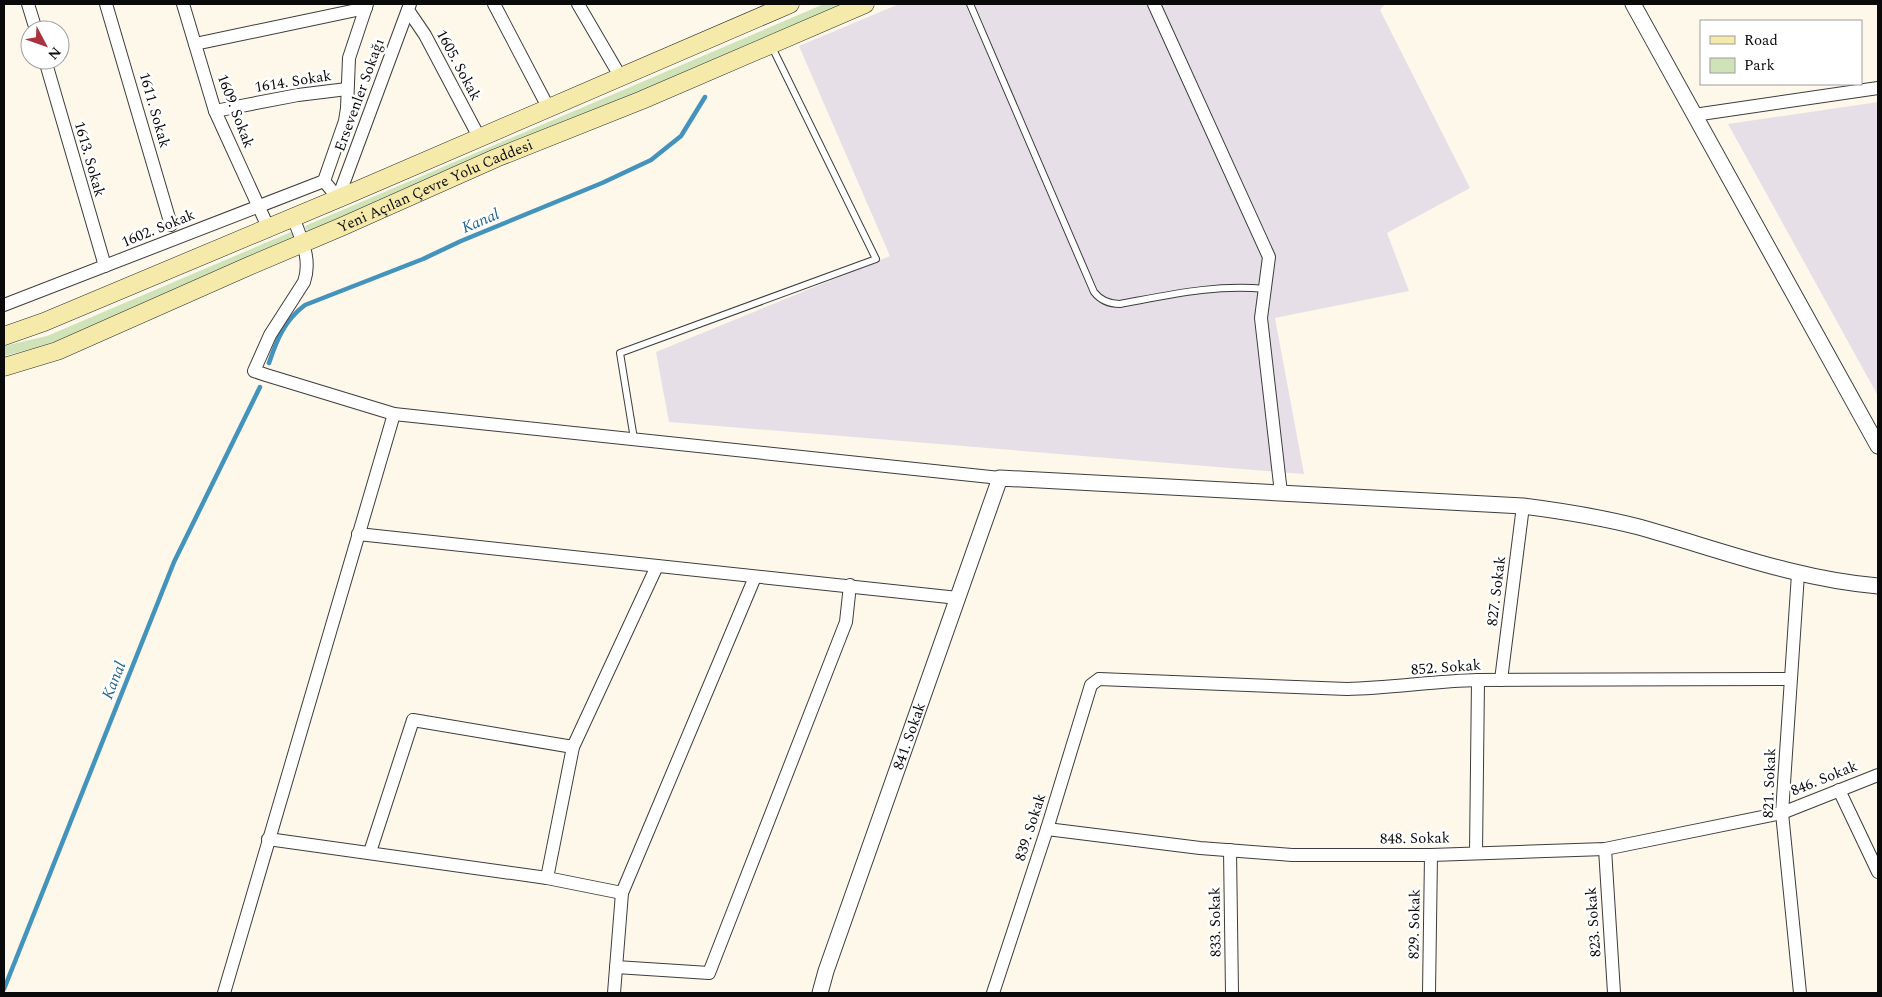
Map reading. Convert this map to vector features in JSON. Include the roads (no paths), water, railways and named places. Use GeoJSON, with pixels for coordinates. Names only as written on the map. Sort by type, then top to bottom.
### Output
{"type":"FeatureCollection","features":[{"type":"Feature","properties":{"kind":"main road","name":"Yeni Açılan Çevre Yolu Caddesi"},"geometry":{"type":"LineString","coordinates":[[4,336],[44,322],[338,198],[790,4]]}},
{"type":"Feature","properties":{"kind":"main road","name":"Yeni Açılan Çevre Yolu Caddesi"},"geometry":{"type":"LineString","coordinates":[[4,367],[57,351],[496,158],[611,113],[865,4]]}},
{"type":"Feature","properties":{"kind":"street"},"geometry":{"type":"LineString","coordinates":[[28,4],[33,20]]}},
{"type":"Feature","properties":{"kind":"street","name":"1611. Sokak"},"geometry":{"type":"LineString","coordinates":[[106,4],[171,225]]}},
{"type":"Feature","properties":{"kind":"street","name":"1609. Sokak"},"geometry":{"type":"LineString","coordinates":[[183,4],[215,112],[268,227]]}},
{"type":"Feature","properties":{"kind":"street"},"geometry":{"type":"LineString","coordinates":[[494,4],[548,107]]}},
{"type":"Feature","properties":{"kind":"street"},"geometry":{"type":"LineString","coordinates":[[578,4],[620,76]]}},
{"type":"Feature","properties":{"kind":"street"},"geometry":{"type":"LineString","coordinates":[[1154,4],[1269,257],[1261,318],[1281,493]]}},
{"type":"Feature","properties":{"kind":"street"},"geometry":{"type":"LineString","coordinates":[[1633,4],[1878,446]]}},
{"type":"Feature","properties":{"kind":"street"},"geometry":{"type":"LineString","coordinates":[[195,44],[367,6]]}},
{"type":"Feature","properties":{"kind":"street"},"geometry":{"type":"LineString","coordinates":[[338,198],[324,181],[344,121],[347,108],[349,58],[367,6]]}},
{"type":"Feature","properties":{"kind":"street","name":"1605. Sokak"},"geometry":{"type":"LineString","coordinates":[[409,7],[479,137]]}},
{"type":"Feature","properties":{"kind":"street","name":"Ersevenler Sokağı"},"geometry":{"type":"LineString","coordinates":[[338,198],[409,7]]}},
{"type":"Feature","properties":{"kind":"street","name":"1613. Sokak"},"geometry":{"type":"LineString","coordinates":[[48,70],[105,266]]}},
{"type":"Feature","properties":{"kind":"street"},"geometry":{"type":"LineString","coordinates":[[1694,115],[1878,88]]}},
{"type":"Feature","properties":{"kind":"street","name":"1614. Sokak"},"geometry":{"type":"LineString","coordinates":[[215,112],[298,96],[347,89]]}},
{"type":"Feature","properties":{"kind":"street","name":"1602. Sokak"},"geometry":{"type":"LineString","coordinates":[[4,305],[324,181]]}},
{"type":"Feature","properties":{"kind":"street"},"geometry":{"type":"LineString","coordinates":[[293,217],[307,256],[308,265],[304,282],[270,335],[254,371],[394,414],[1000,478],[1523,506],[1604,518],[1798,574],[1852,584],[1878,586]]}},
{"type":"Feature","properties":{"kind":"street"},"geometry":{"type":"LineString","coordinates":[[224,993],[394,414]]}},
{"type":"Feature","properties":{"kind":"street","name":"841. Sokak"},"geometry":{"type":"LineString","coordinates":[[820,993],[826,971],[1000,478]]}},
{"type":"Feature","properties":{"kind":"street","name":"827. Sokak"},"geometry":{"type":"LineString","coordinates":[[1501,680],[1523,506]]}},
{"type":"Feature","properties":{"kind":"street"},"geometry":{"type":"LineString","coordinates":[[358,534],[958,598]]}},
{"type":"Feature","properties":{"kind":"street"},"geometry":{"type":"LineString","coordinates":[[546,878],[572,747],[657,566]]}},
{"type":"Feature","properties":{"kind":"street","name":"821. Sokak"},"geometry":{"type":"LineString","coordinates":[[1798,574],[1782,813],[1800,993]]}},
{"type":"Feature","properties":{"kind":"street"},"geometry":{"type":"LineString","coordinates":[[614,993],[622,893],[755,577]]}},
{"type":"Feature","properties":{"kind":"street"},"geometry":{"type":"LineString","coordinates":[[616,967],[709,973],[846,622],[850,585]]}},
{"type":"Feature","properties":{"kind":"street","name":"852. Sokak"},"geometry":{"type":"LineString","coordinates":[[1104,678],[1347,689],[1376,689],[1439,681],[1478,680],[1790,679]]}},
{"type":"Feature","properties":{"kind":"street","name":"839. Sokak"},"geometry":{"type":"LineString","coordinates":[[993,993],[1047,829],[1091,685],[1095,681],[1104,678]]}},
{"type":"Feature","properties":{"kind":"street"},"geometry":{"type":"LineString","coordinates":[[1476,853],[1478,680]]}},
{"type":"Feature","properties":{"kind":"street"},"geometry":{"type":"LineString","coordinates":[[370,852],[413,720],[572,747]]}},
{"type":"Feature","properties":{"kind":"street","name":"846. Sokak"},"geometry":{"type":"LineString","coordinates":[[1782,813],[1878,775]]}},
{"type":"Feature","properties":{"kind":"street"},"geometry":{"type":"LineString","coordinates":[[1839,790],[1878,872]]}},
{"type":"Feature","properties":{"kind":"street","name":"848. Sokak"},"geometry":{"type":"LineString","coordinates":[[1047,829],[1230,850],[1292,855],[1431,855],[1604,849],[1782,813]]}},
{"type":"Feature","properties":{"kind":"street"},"geometry":{"type":"LineString","coordinates":[[268,839],[546,878],[622,893]]}},
{"type":"Feature","properties":{"kind":"street","name":"823. Sokak"},"geometry":{"type":"LineString","coordinates":[[1604,849],[1614,993]]}},
{"type":"Feature","properties":{"kind":"street","name":"833. Sokak"},"geometry":{"type":"LineString","coordinates":[[1230,850],[1232,993]]}},
{"type":"Feature","properties":{"kind":"street","name":"829. Sokak"},"geometry":{"type":"LineString","coordinates":[[1429,993],[1431,855]]}},
{"type":"Feature","properties":{"kind":"lane"},"geometry":{"type":"LineString","coordinates":[[970,4],[1094,292],[1098,297],[1109,303],[1120,304],[1210,288],[1265,289]]}},
{"type":"Feature","properties":{"kind":"lane"},"geometry":{"type":"LineString","coordinates":[[634,439],[620,353],[876,258],[770,45]]}},
{"type":"Feature","properties":{"kind":"waterway","name":"Kanal"},"geometry":{"type":"LineString","coordinates":[[269,363],[282,331],[292,317],[305,305],[423,259],[461,241],[602,183],[651,160],[681,136],[705,97]]}},
{"type":"Feature","properties":{"kind":"waterway","name":"Kanal"},"geometry":{"type":"LineString","coordinates":[[4,989],[174,562],[260,387]]}}]}
